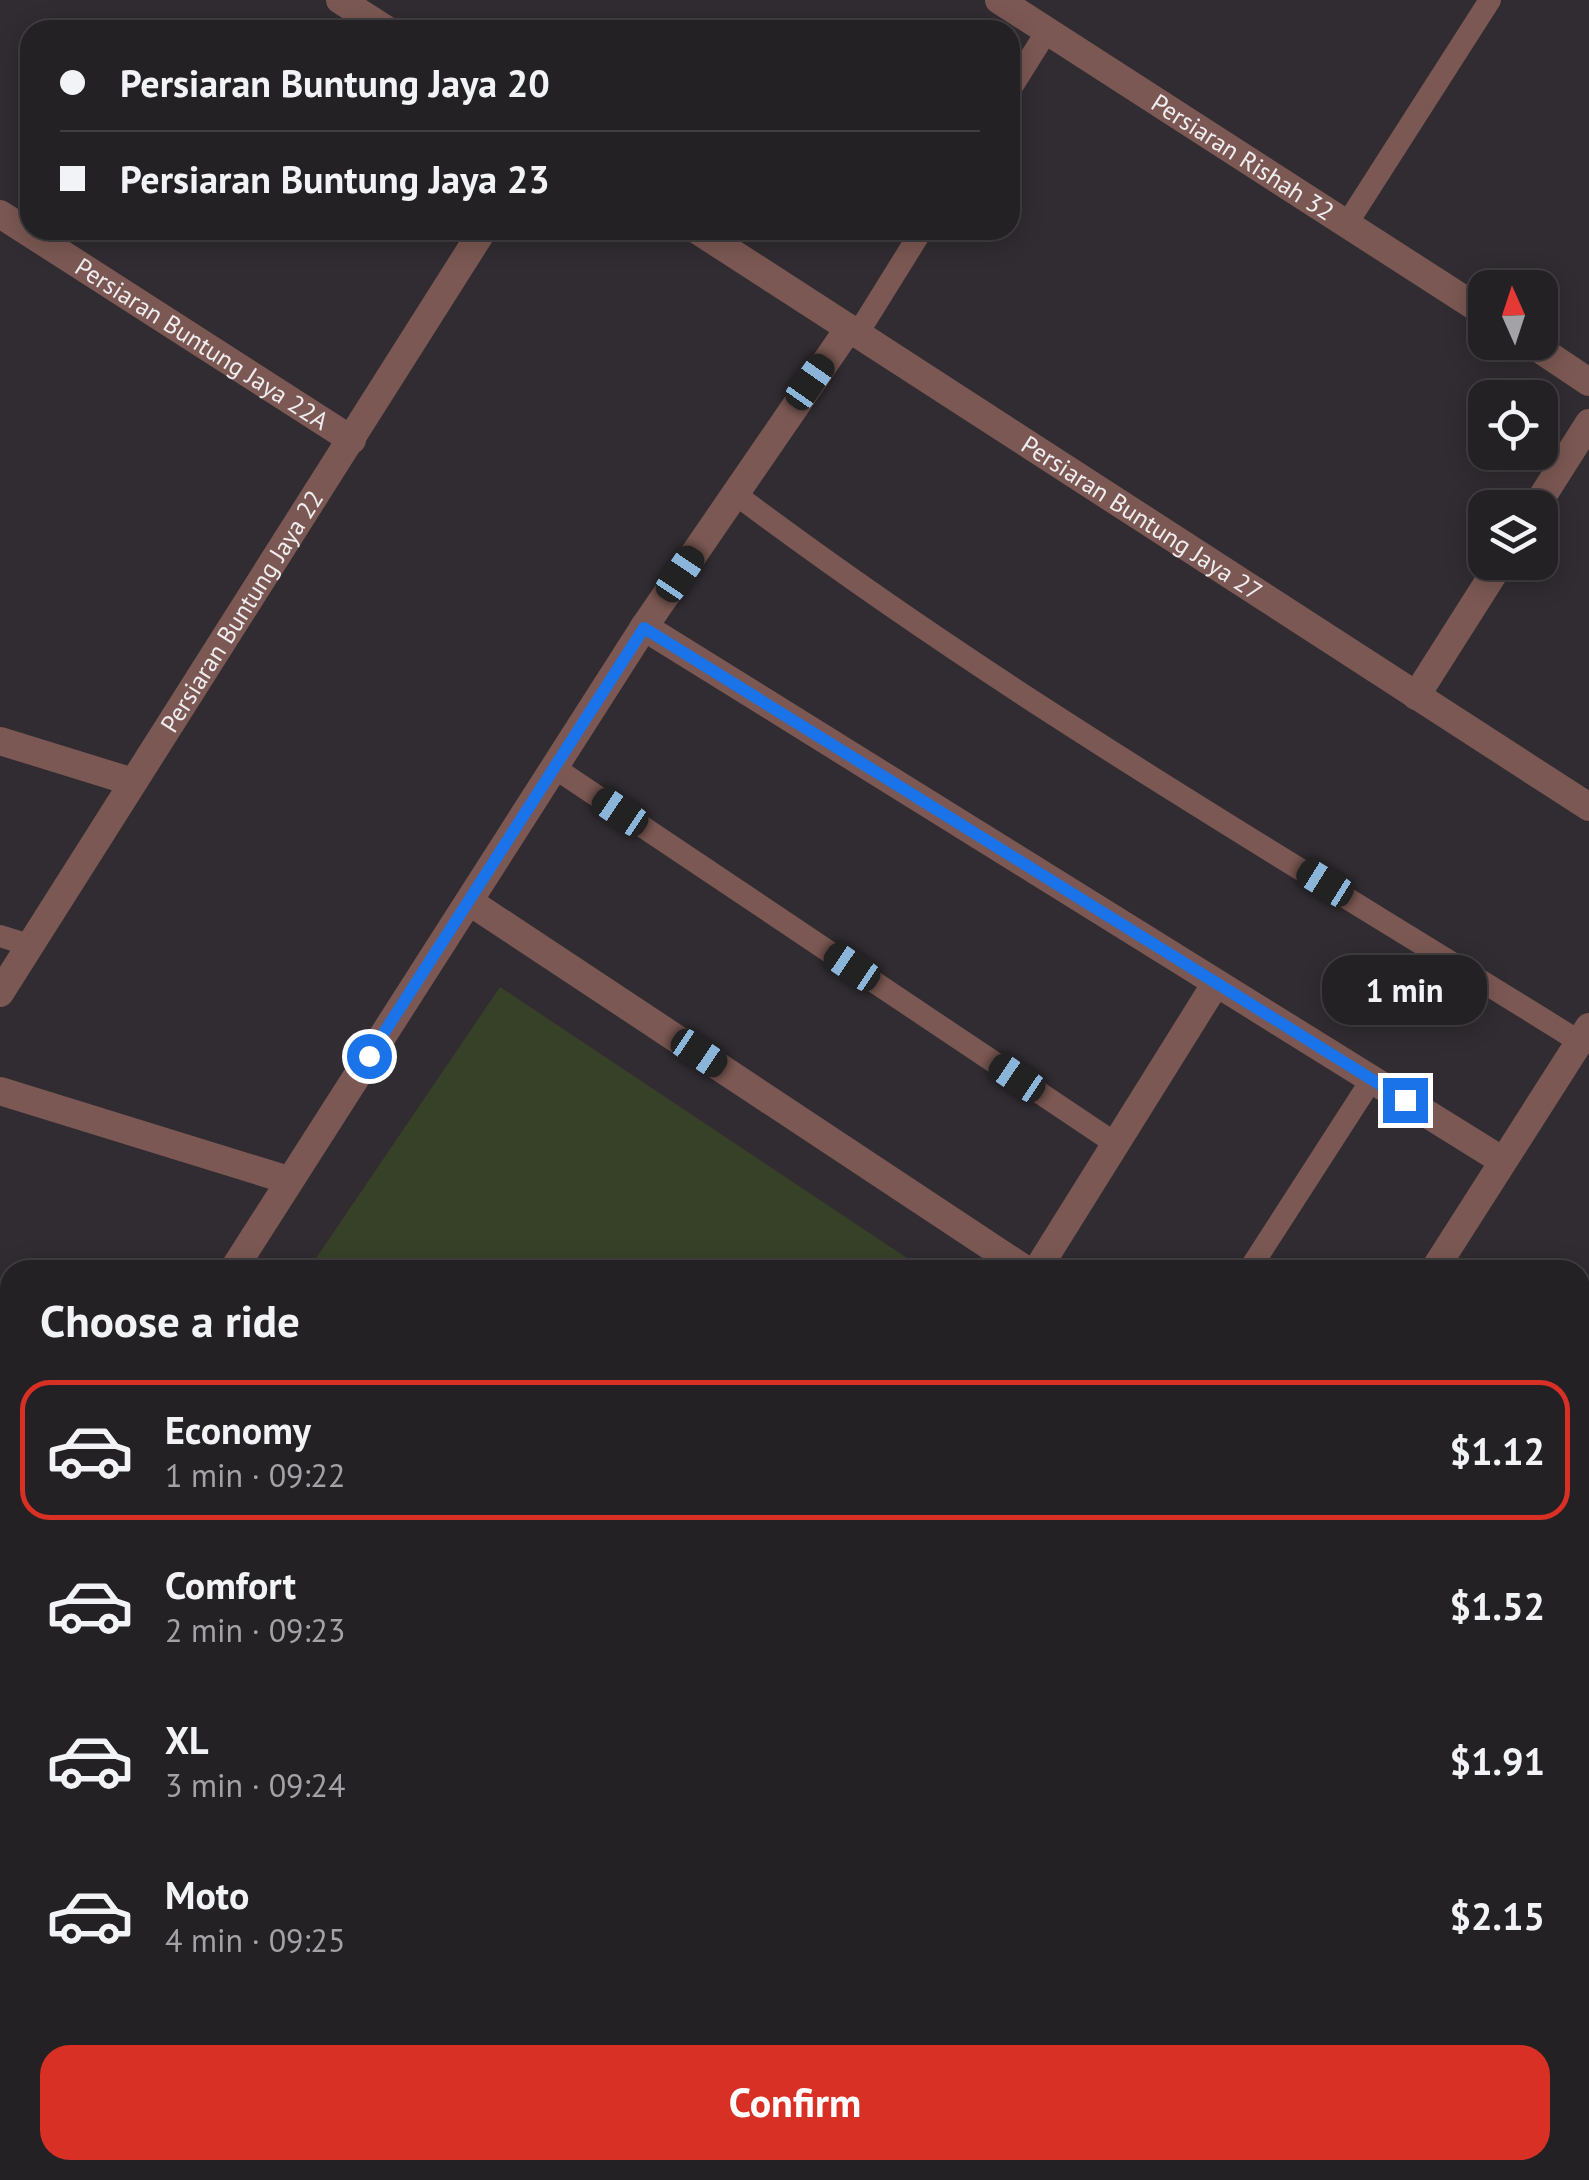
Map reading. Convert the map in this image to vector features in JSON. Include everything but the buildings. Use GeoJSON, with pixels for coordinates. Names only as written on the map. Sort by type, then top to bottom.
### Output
{"type":"FeatureCollection","features":[{"type":"Feature","properties":{"kind":"street"},"geometry":{"type":"LineString","coordinates":[[340,0],[371,20]]}},
{"type":"Feature","properties":{"kind":"street","name":"Persiaran Rishah 32"},"geometry":{"type":"LineString","coordinates":[[999,0],[1468,302]]}},
{"type":"Feature","properties":{"kind":"street","name":"Persiaran Buntung Jaya 22A"},"geometry":{"type":"LineString","coordinates":[[40,240],[352,440]]}},
{"type":"Feature","properties":{"kind":"street","name":"Persiaran Buntung Jaya 22"},"geometry":{"type":"LineString","coordinates":[[0,993],[477,240]]}},
{"type":"Feature","properties":{"kind":"street","name":"Persiaran Buntung Jaya 27"},"geometry":{"type":"LineString","coordinates":[[713,240],[1589,807]]}},
{"type":"Feature","properties":{"kind":"street"},"geometry":{"type":"LineString","coordinates":[[239,1260],[644,628],[734,492],[853,330]]}},
{"type":"Feature","properties":{"kind":"street"},"geometry":{"type":"LineString","coordinates":[[1556,360],[1589,382]]}},
{"type":"Feature","properties":{"kind":"street"},"geometry":{"type":"LineString","coordinates":[[1547,490],[1589,423]]}},
{"type":"Feature","properties":{"kind":"street"},"geometry":{"type":"LineString","coordinates":[[1416,696],[1489,580]]}},
{"type":"Feature","properties":{"kind":"street"},"geometry":{"type":"LineString","coordinates":[[644,628],[1503,1161]]}},
{"type":"Feature","properties":{"kind":"street"},"geometry":{"type":"LineString","coordinates":[[0,742],[133,782]]}},
{"type":"Feature","properties":{"kind":"street"},"geometry":{"type":"LineString","coordinates":[[470,902],[1011,1260]]}},
{"type":"Feature","properties":{"kind":"street"},"geometry":{"type":"LineString","coordinates":[[1043,1260],[1216,983]]}},
{"type":"Feature","properties":{"kind":"street"},"geometry":{"type":"LineString","coordinates":[[1440,1260],[1584,1035]]}},
{"type":"Feature","properties":{"kind":"street"},"geometry":{"type":"LineString","coordinates":[[0,1091],[288,1180]]}},
{"type":"Feature","properties":{"kind":"lane"},"geometry":{"type":"LineString","coordinates":[[1348,222],[1490,0]]}},
{"type":"Feature","properties":{"kind":"lane"},"geometry":{"type":"LineString","coordinates":[[1020,74],[1047,31]]}},
{"type":"Feature","properties":{"kind":"lane"},"geometry":{"type":"LineString","coordinates":[[853,330],[915,240]]}},
{"type":"Feature","properties":{"kind":"lane"},"geometry":{"type":"LineString","coordinates":[[734,492],[844,576],[1001,680],[1584,1035]]}},
{"type":"Feature","properties":{"kind":"lane"},"geometry":{"type":"LineString","coordinates":[[554,768],[1116,1144]]}},
{"type":"Feature","properties":{"kind":"lane"},"geometry":{"type":"LineString","coordinates":[[0,936],[29,945]]}},
{"type":"Feature","properties":{"kind":"lane"},"geometry":{"type":"LineString","coordinates":[[1255,1260],[1372,1079]]}},
{"type":"Feature","properties":{"kind":"green space"},"geometry":{"type":"Polygon","coordinates":[[[500,987],[910,1260],[315,1260],[500,987]]]}},
{"type":"Feature","properties":{"kind":"route"},"geometry":{"type":"LineString","coordinates":[[369,1056],[644,628],[1405,1100]]}}]}
